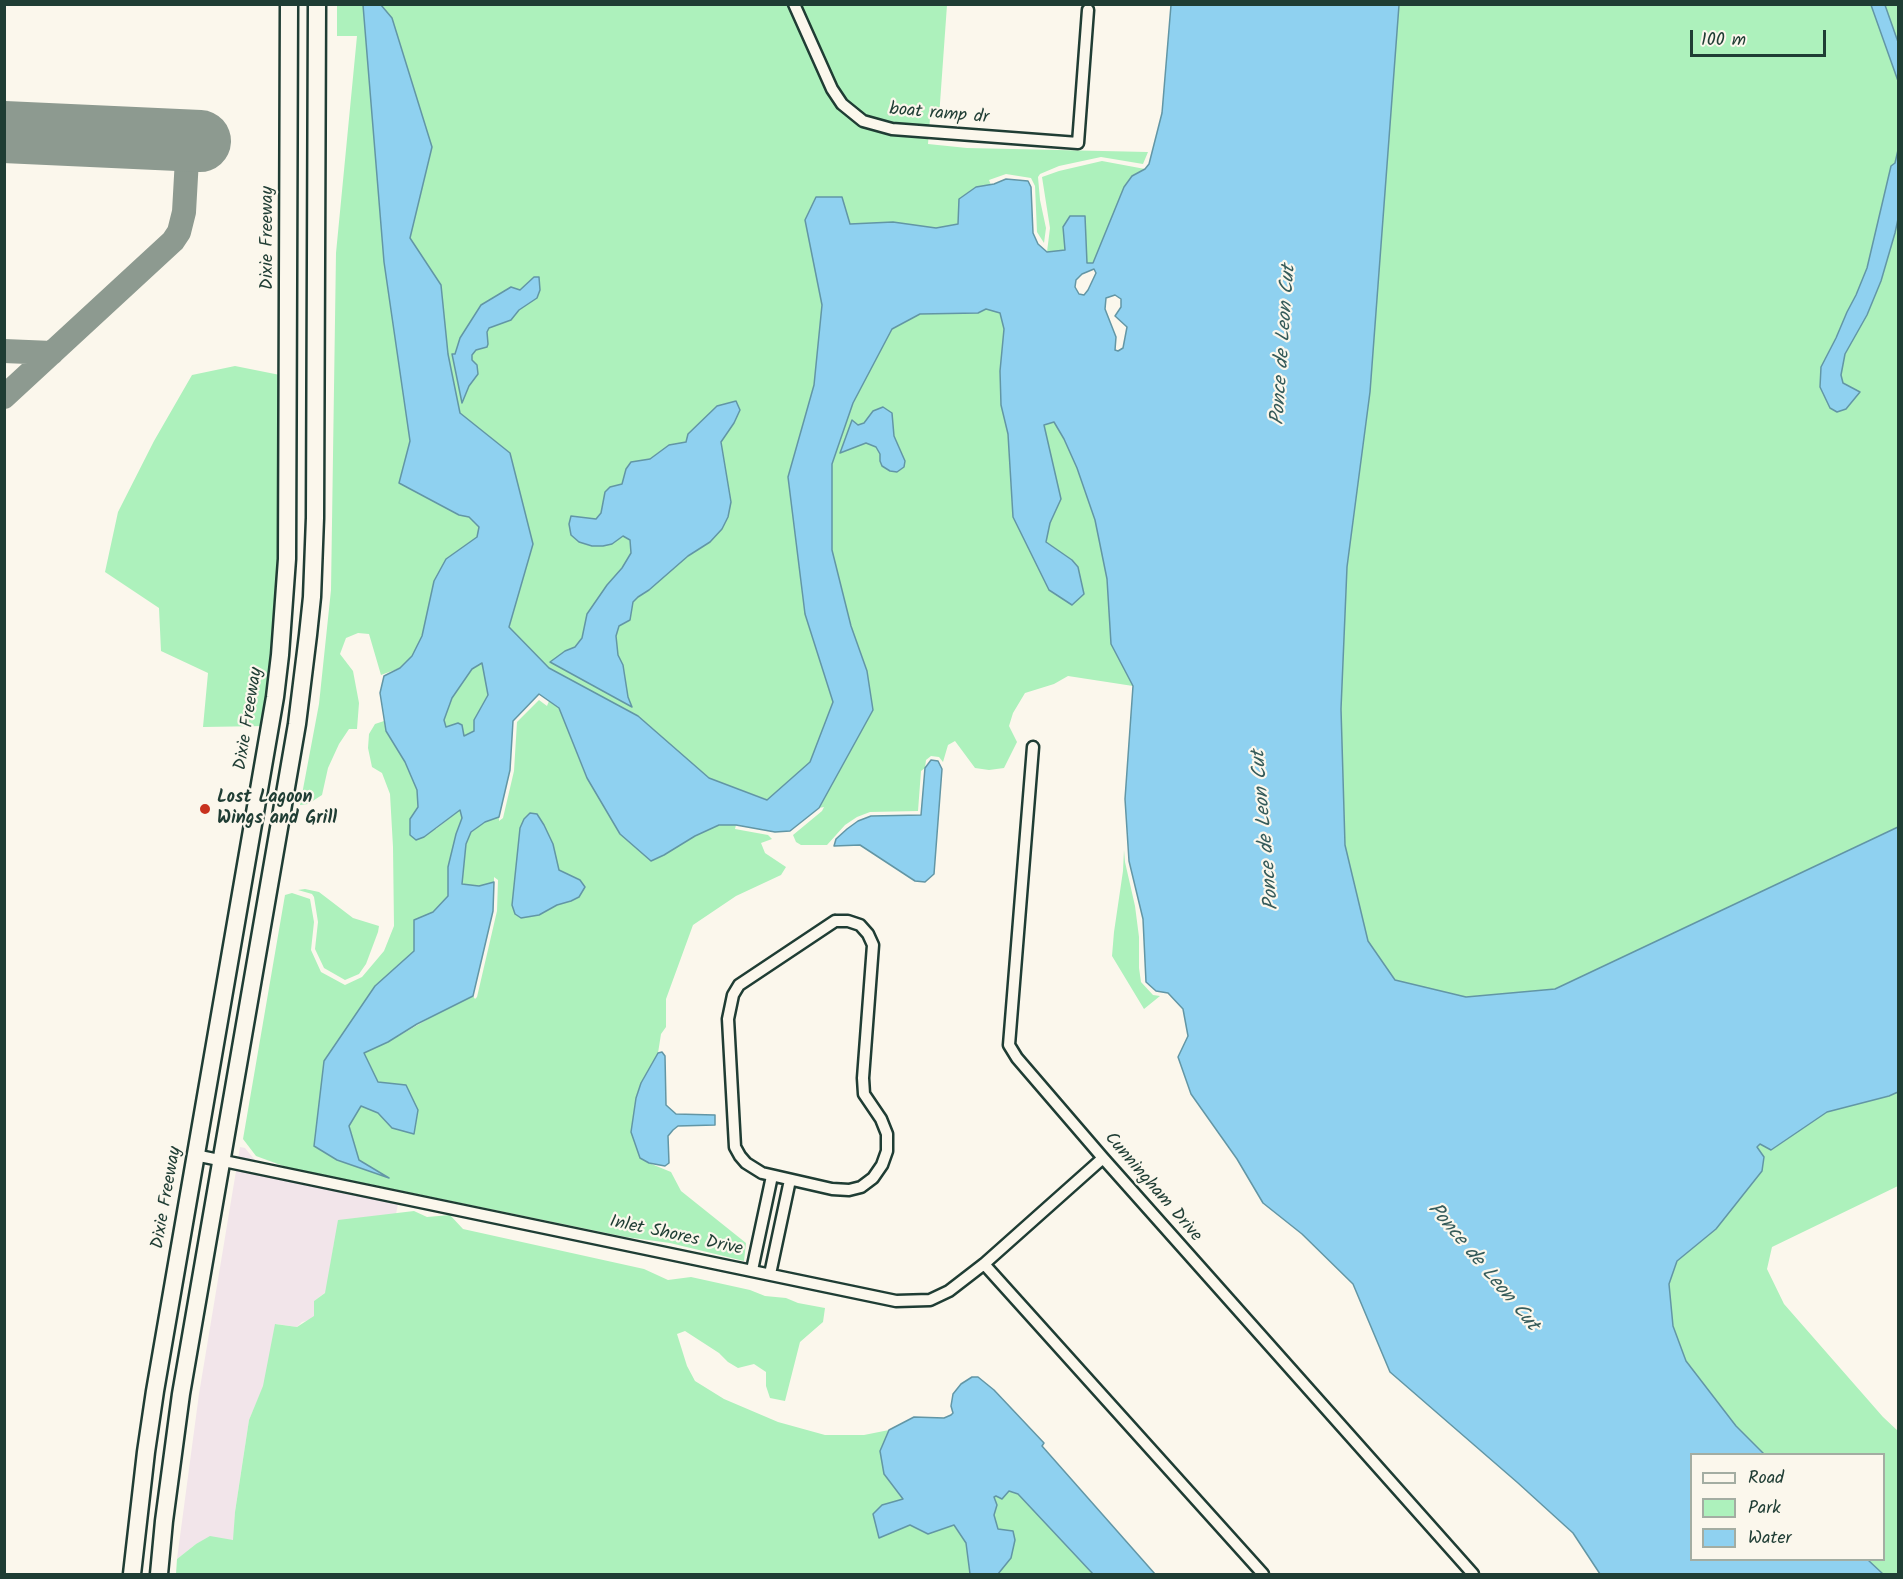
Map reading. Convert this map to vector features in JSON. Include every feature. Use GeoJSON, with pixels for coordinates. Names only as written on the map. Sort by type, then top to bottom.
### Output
{"type":"FeatureCollection","features":[{"type":"Feature","properties":{"kind":"main road","name":"Dixie Freeway"},"geometry":{"type":"LineString","coordinates":[[132,1575],[149,1432],[275,697],[285,604],[288,504],[289,4]]}},
{"type":"Feature","properties":{"kind":"main road"},"geometry":{"type":"LineString","coordinates":[[159,1575],[165,1510],[181,1394],[304,682],[312,597],[315,518],[317,4]]}},
{"type":"Feature","properties":{"kind":"street","name":"boat ramp dr"},"geometry":{"type":"LineString","coordinates":[[794,4],[832,89],[842,104],[863,121],[892,129],[1078,143],[1088,10]]}},
{"type":"Feature","properties":{"kind":"street","name":"Cunningham Drive"},"geometry":{"type":"LineString","coordinates":[[1033,747],[1009,1045],[1017,1058],[1103,1158],[1473,1575]]}},
{"type":"Feature","properties":{"kind":"street"},"geometry":{"type":"LineString","coordinates":[[835,921],[848,921],[860,925],[868,934],[873,945],[863,1078],[864,1094],[888,1134],[882,1165],[873,1178],[861,1187],[849,1190],[832,1190],[772,1176],[746,1163],[735,1147],[728,1019],[733,995],[748,977],[826,926],[835,921]]}},
{"type":"Feature","properties":{"kind":"street","name":"Inlet Shores Drive"},"geometry":{"type":"LineString","coordinates":[[195,1155],[896,1301],[930,1300],[949,1292],[984,1264],[1103,1158]]}},
{"type":"Feature","properties":{"kind":"street"},"geometry":{"type":"LineString","coordinates":[[752,1270],[772,1176]]}},
{"type":"Feature","properties":{"kind":"street"},"geometry":{"type":"LineString","coordinates":[[770,1274],[790,1180]]}},
{"type":"Feature","properties":{"kind":"street"},"geometry":{"type":"LineString","coordinates":[[984,1264],[1263,1575]]}},
{"type":"Feature","properties":{"kind":"shaded area"},"geometry":{"type":"Polygon","coordinates":[[[240,1147],[245,1148],[254,1159],[284,1171],[400,1194],[396,1214],[334,1244],[326,1292],[314,1301],[314,1319],[302,1322],[297,1327],[276,1324],[268,1376],[249,1420],[235,1512],[234,1541],[196,1544],[177,1559],[199,1394],[240,1147]]]}},
{"type":"Feature","properties":{"kind":"green space"},"geometry":{"type":"Polygon","coordinates":[[[337,5],[363,5],[382,235],[410,441],[399,483],[459,515],[469,517],[479,527],[477,537],[434,581],[422,636],[412,656],[400,668],[381,675],[369,634],[358,633],[346,638],[340,654],[353,671],[359,703],[357,729],[349,729],[339,744],[328,768],[322,795],[308,804],[300,805],[319,704],[331,590],[336,253],[357,36],[337,36],[337,5]]]}},
{"type":"Feature","properties":{"kind":"green space"},"geometry":{"type":"Polygon","coordinates":[[[381,5],[947,5],[939,117],[930,118],[928,144],[967,148],[1148,152],[1143,164],[1101,157],[1059,166],[1040,174],[1038,177],[1040,200],[1046,228],[1044,243],[1037,232],[1035,186],[1031,178],[1006,174],[989,180],[991,185],[976,187],[959,199],[958,224],[936,228],[893,222],[850,224],[805,221],[822,305],[814,385],[788,477],[805,614],[833,702],[810,762],[768,800],[709,778],[638,716],[549,668],[509,627],[533,544],[510,453],[460,414],[448,354],[441,285],[410,238],[432,147],[392,18],[381,5]]]}},
{"type":"Feature","properties":{"kind":"green space"},"geometry":{"type":"Polygon","coordinates":[[[1399,5],[1898,5],[1898,827],[1555,989],[1466,997],[1395,980],[1368,941],[1345,845],[1341,709],[1347,567],[1370,392],[1399,5]]]}},
{"type":"Feature","properties":{"kind":"green space"},"geometry":{"type":"Polygon","coordinates":[[[1102,161],[1145,169],[1132,176],[1124,187],[1093,263],[1087,264],[1085,216],[1065,250],[1047,252],[1050,228],[1042,177],[1102,161]]]}},
{"type":"Feature","properties":{"kind":"green space"},"geometry":{"type":"Polygon","coordinates":[[[986,309],[1000,313],[1004,329],[1000,371],[1001,405],[1008,434],[1013,518],[1078,567],[1072,560],[1046,542],[1050,523],[1061,499],[1043,425],[1054,422],[1077,468],[1095,520],[1107,579],[1111,644],[1133,686],[1068,676],[1054,684],[1025,693],[1013,713],[1009,726],[1017,742],[1004,768],[989,770],[975,768],[955,741],[948,745],[943,762],[939,757],[931,756],[926,760],[925,768],[921,771],[918,811],[870,812],[845,825],[827,845],[801,845],[796,842],[793,835],[822,811],[824,807],[819,808],[873,710],[867,671],[851,626],[832,550],[832,464],[853,403],[892,329],[920,314],[978,313],[986,309]]]}},
{"type":"Feature","properties":{"kind":"green space"},"geometry":{"type":"Polygon","coordinates":[[[235,366],[280,375],[282,560],[265,726],[203,727],[208,673],[161,651],[159,608],[105,572],[118,512],[154,441],[192,375],[235,366]]]}},
{"type":"Feature","properties":{"kind":"green space"},"geometry":{"type":"Polygon","coordinates":[[[482,663],[488,695],[474,720],[474,731],[463,736],[458,723],[446,727],[444,720],[452,698],[472,669],[482,663]]]}},
{"type":"Feature","properties":{"kind":"green space"},"geometry":{"type":"Polygon","coordinates":[[[539,700],[547,706],[549,701],[559,708],[587,779],[664,855],[695,836],[719,825],[736,825],[735,829],[768,835],[772,839],[761,843],[765,853],[786,867],[781,875],[736,896],[693,925],[666,999],[666,1027],[661,1034],[658,1053],[641,1083],[636,1098],[649,1163],[671,1172],[681,1191],[746,1243],[744,1261],[670,1243],[626,1237],[286,1167],[256,1156],[243,1139],[285,895],[292,893],[310,899],[314,922],[311,950],[321,972],[345,985],[362,977],[384,951],[394,926],[390,794],[382,773],[372,767],[368,748],[369,734],[375,724],[384,721],[386,731],[405,762],[417,790],[418,807],[410,819],[436,829],[460,810],[462,818],[448,867],[448,896],[433,912],[414,920],[414,951],[375,986],[314,1146],[385,1176],[359,1160],[349,1126],[361,1106],[378,1113],[392,1128],[378,1082],[364,1053],[449,1007],[473,996],[475,999],[477,997],[497,911],[498,880],[494,877],[494,882],[479,886],[462,885],[466,844],[471,832],[485,822],[499,817],[499,821],[503,818],[514,771],[517,722],[539,700]]]}},
{"type":"Feature","properties":{"kind":"green space"},"geometry":{"type":"Polygon","coordinates":[[[1124,850],[1139,937],[1141,982],[1153,995],[1160,996],[1144,1009],[1112,956],[1124,850]]]}},
{"type":"Feature","properties":{"kind":"green space"},"geometry":{"type":"Polygon","coordinates":[[[298,890],[319,892],[353,918],[379,926],[366,964],[359,974],[345,980],[324,968],[315,949],[318,922],[314,897],[312,894],[298,890]]]}},
{"type":"Feature","properties":{"kind":"green space"},"geometry":{"type":"Polygon","coordinates":[[[1898,1092],[1898,1186],[1772,1247],[1767,1269],[1784,1304],[1883,1417],[1898,1431],[1898,1574],[1883,1574],[1869,1561],[1885,1561],[1885,1453],[1763,1453],[1736,1426],[1686,1361],[1673,1326],[1669,1284],[1677,1261],[1716,1229],[1760,1143],[1771,1150],[1827,1112],[1898,1092]]]}},
{"type":"Feature","properties":{"kind":"green space"},"geometry":{"type":"Polygon","coordinates":[[[414,1211],[427,1217],[450,1215],[463,1229],[644,1269],[668,1280],[691,1277],[750,1290],[765,1296],[786,1298],[798,1303],[825,1308],[823,1322],[800,1342],[785,1401],[770,1398],[766,1386],[766,1372],[754,1364],[738,1368],[685,1331],[677,1334],[687,1366],[695,1381],[724,1399],[778,1422],[825,1435],[864,1435],[889,1430],[880,1451],[884,1474],[903,1499],[989,1485],[1018,1494],[1093,1574],[176,1574],[177,1559],[196,1544],[210,1536],[233,1540],[249,1420],[263,1386],[275,1324],[297,1327],[314,1316],[314,1301],[325,1293],[338,1220],[414,1211]]]}},
{"type":"Feature","properties":{"kind":"water","name":"Ponce de Leon Cut"},"geometry":{"type":"Polygon","coordinates":[[[363,5],[381,5],[392,18],[432,147],[410,238],[441,285],[448,354],[460,413],[510,453],[533,544],[509,627],[549,668],[638,716],[709,778],[767,800],[810,762],[833,702],[805,614],[788,477],[814,385],[822,305],[805,220],[816,197],[842,197],[850,224],[893,222],[936,228],[958,224],[959,199],[976,187],[1006,179],[1028,181],[1031,187],[1033,233],[1038,244],[1047,252],[1065,250],[1063,227],[1070,216],[1085,216],[1087,263],[1093,263],[1124,187],[1132,176],[1149,164],[1162,113],[1171,5],[1399,5],[1370,392],[1347,567],[1341,709],[1345,845],[1368,941],[1395,980],[1466,997],[1555,989],[1898,827],[1898,1092],[1827,1112],[1771,1150],[1760,1144],[1757,1147],[1764,1157],[1762,1171],[1716,1229],[1677,1261],[1669,1284],[1673,1326],[1686,1361],[1736,1426],[1763,1453],[1690,1453],[1690,1561],[1869,1561],[1883,1574],[1600,1574],[1573,1533],[1390,1372],[1353,1284],[1302,1234],[1263,1203],[1237,1159],[1191,1094],[1178,1057],[1188,1036],[1183,1009],[1168,993],[1156,991],[1146,982],[1143,919],[1129,861],[1125,799],[1133,686],[1111,644],[1107,579],[1095,520],[1064,439],[1054,422],[1044,425],[1061,499],[1050,523],[1046,542],[1072,560],[1078,567],[1084,594],[1072,605],[1049,590],[1013,517],[1008,434],[1001,405],[1000,371],[1004,329],[1000,313],[986,309],[978,313],[920,314],[892,329],[853,403],[832,464],[832,550],[851,626],[867,671],[873,710],[819,808],[790,831],[775,832],[736,825],[719,825],[651,861],[620,834],[587,778],[559,708],[539,694],[513,721],[510,770],[499,817],[485,822],[471,832],[466,844],[462,884],[479,886],[494,882],[493,911],[473,996],[364,1053],[378,1082],[406,1085],[418,1110],[414,1134],[392,1128],[378,1113],[361,1106],[349,1126],[359,1160],[389,1178],[337,1160],[314,1146],[324,1061],[375,986],[414,951],[414,920],[433,912],[448,896],[448,867],[462,818],[460,810],[424,837],[416,840],[410,835],[410,819],[418,807],[417,790],[405,762],[386,731],[380,693],[384,676],[400,668],[412,656],[422,636],[434,581],[446,559],[477,537],[479,527],[469,517],[459,515],[399,483],[410,441],[384,262],[363,5]],[[1094,269],[1082,274],[1076,280],[1075,287],[1079,294],[1084,295],[1096,273],[1094,269]],[[1115,295],[1106,298],[1105,309],[1116,337],[1115,350],[1118,351],[1123,348],[1127,327],[1115,316],[1121,307],[1121,299],[1115,295]],[[482,663],[472,669],[452,698],[444,720],[446,727],[458,723],[462,725],[464,736],[474,731],[474,720],[488,695],[482,663]]]}},
{"type":"Feature","properties":{"kind":"water"},"geometry":{"type":"Polygon","coordinates":[[[1871,5],[1885,5],[1898,42],[1898,81],[1871,5]]]}},
{"type":"Feature","properties":{"kind":"water"},"geometry":{"type":"Polygon","coordinates":[[[1898,150],[1898,219],[1895,233],[1881,281],[1867,315],[1845,354],[1841,375],[1843,383],[1860,392],[1846,409],[1837,412],[1830,408],[1820,387],[1821,367],[1867,268],[1891,166],[1895,163],[1898,150]]]}},
{"type":"Feature","properties":{"kind":"water"},"geometry":{"type":"Polygon","coordinates":[[[534,277],[539,277],[540,290],[537,298],[519,310],[511,320],[489,328],[487,347],[476,350],[472,355],[478,374],[469,386],[462,403],[452,354],[455,354],[460,338],[481,305],[511,287],[520,290],[534,277]]]}},
{"type":"Feature","properties":{"kind":"water"},"geometry":{"type":"Polygon","coordinates":[[[736,401],[740,410],[721,442],[731,502],[728,517],[722,529],[710,542],[688,556],[638,597],[633,602],[630,620],[619,626],[616,636],[618,655],[623,665],[628,697],[632,707],[550,662],[575,647],[582,638],[587,614],[631,553],[630,540],[623,536],[612,544],[603,546],[592,546],[579,542],[571,535],[569,524],[571,516],[596,519],[601,513],[605,492],[610,487],[622,484],[626,469],[631,462],[650,459],[669,445],[686,442],[688,434],[717,406],[736,401]]]}},
{"type":"Feature","properties":{"kind":"water"},"geometry":{"type":"Polygon","coordinates":[[[883,407],[892,413],[894,436],[905,461],[904,467],[897,472],[882,466],[876,447],[866,443],[840,453],[852,420],[858,425],[864,423],[873,411],[883,407]]]}},
{"type":"Feature","properties":{"kind":"water"},"geometry":{"type":"Polygon","coordinates":[[[931,760],[938,761],[942,769],[934,874],[925,882],[915,881],[860,845],[834,846],[836,839],[847,829],[871,816],[921,815],[925,768],[931,760]]]}},
{"type":"Feature","properties":{"kind":"water"},"geometry":{"type":"Polygon","coordinates":[[[530,813],[537,814],[544,825],[553,844],[559,870],[580,880],[585,887],[579,897],[571,901],[557,905],[539,915],[521,918],[515,914],[512,905],[520,828],[530,813]]]}},
{"type":"Feature","properties":{"kind":"water"},"geometry":{"type":"Polygon","coordinates":[[[662,1052],[665,1056],[666,1105],[676,1114],[715,1115],[715,1125],[678,1126],[673,1130],[668,1136],[669,1163],[665,1166],[649,1163],[640,1158],[631,1132],[636,1098],[641,1083],[658,1053],[662,1052]]]}},
{"type":"Feature","properties":{"kind":"water"},"geometry":{"type":"Polygon","coordinates":[[[972,1377],[978,1377],[994,1390],[1044,1443],[1042,1446],[1155,1574],[1093,1574],[1018,1494],[1009,1491],[1002,1499],[994,1497],[997,1505],[994,1515],[998,1529],[1013,1531],[1015,1540],[1011,1558],[998,1574],[970,1574],[966,1543],[954,1525],[928,1534],[910,1525],[879,1538],[873,1514],[882,1505],[903,1499],[884,1474],[880,1451],[889,1430],[914,1417],[944,1418],[951,1415],[953,1413],[951,1406],[953,1394],[961,1384],[972,1377]]]}},
{"type":"Feature","properties":{"kind":"taxiway"},"geometry":{"type":"LineString","coordinates":[[4,397],[173,241],[179,232],[184,212],[188,141]]}},
{"type":"Feature","properties":{"kind":"taxiway"},"geometry":{"type":"LineString","coordinates":[[4,351],[52,353]]}},
{"type":"Feature","properties":{"kind":"runway"},"geometry":{"type":"LineString","coordinates":[[4,132],[200,141]]}},
{"type":"Feature","properties":{"kind":"place","name":"Lost Lagoon Wings and Grill"},"geometry":{"type":"Point","coordinates":[205,809]}}]}
